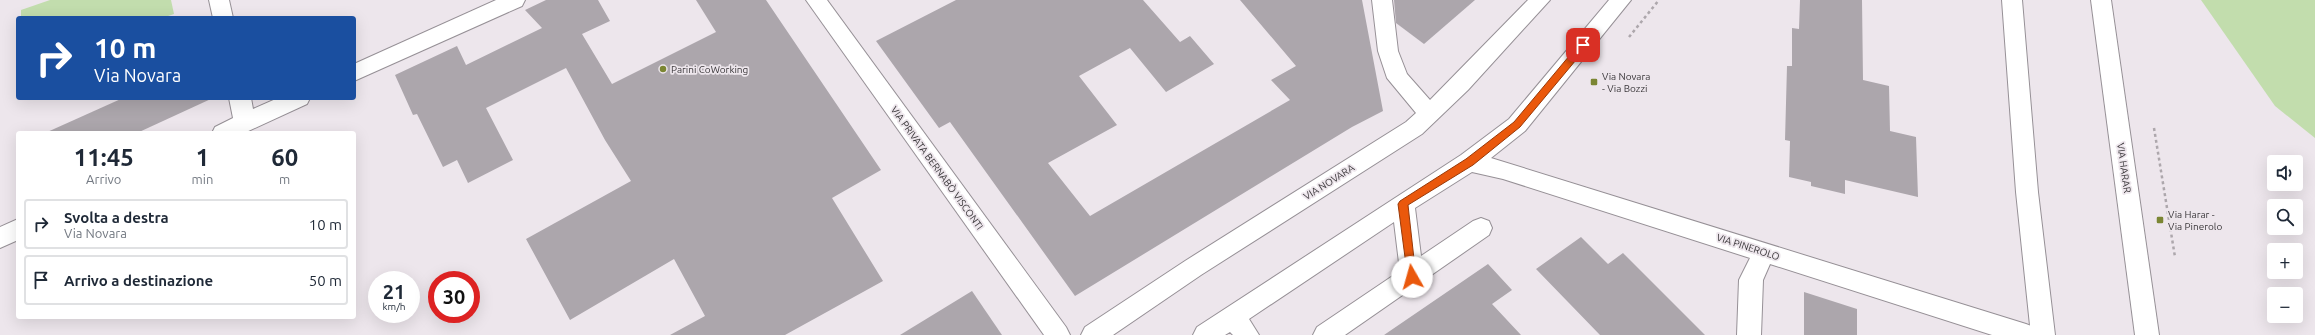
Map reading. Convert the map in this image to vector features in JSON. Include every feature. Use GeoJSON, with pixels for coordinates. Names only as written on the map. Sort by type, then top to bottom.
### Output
{"type":"FeatureCollection","features":[{"type":"Feature","properties":{"kind":"street"},"geometry":{"type":"LineString","coordinates":[[219,0],[223,16]]}},
{"type":"Feature","properties":{"kind":"street"},"geometry":{"type":"LineString","coordinates":[[356,72],[515,0]]}},
{"type":"Feature","properties":{"kind":"street","name":"VIA PRIVATA BERNABÒ VISCONTI"},"geometry":{"type":"LineString","coordinates":[[816,0],[1058,335]]}},
{"type":"Feature","properties":{"kind":"street"},"geometry":{"type":"LineString","coordinates":[[1382,0],[1388,51],[1398,78],[1430,115]]}},
{"type":"Feature","properties":{"kind":"street","name":"VIA NOVARA"},"geometry":{"type":"LineString","coordinates":[[1093,335],[1414,128],[1430,115],[1540,0]]}},
{"type":"Feature","properties":{"kind":"street"},"geometry":{"type":"LineString","coordinates":[[1205,335],[1469,162],[1517,125],[1621,0]]}},
{"type":"Feature","properties":{"kind":"street"},"geometry":{"type":"LineString","coordinates":[[2012,0],[2027,192],[2044,335]]}},
{"type":"Feature","properties":{"kind":"street","name":"VIA HARAR"},"geometry":{"type":"LineString","coordinates":[[2101,0],[2147,335]]}},
{"type":"Feature","properties":{"kind":"street"},"geometry":{"type":"LineString","coordinates":[[240,100],[245,123]]}},
{"type":"Feature","properties":{"kind":"street"},"geometry":{"type":"LineString","coordinates":[[227,131],[295,100]]}},
{"type":"Feature","properties":{"kind":"street","name":"VIA PINEROLO"},"geometry":{"type":"LineString","coordinates":[[1469,162],[1503,170],[2026,335]]}},
{"type":"Feature","properties":{"kind":"street"},"geometry":{"type":"LineString","coordinates":[[1403,204],[1412,277]]}},
{"type":"Feature","properties":{"kind":"street"},"geometry":{"type":"LineString","coordinates":[[1325,335],[1412,277],[1481,228]]}},
{"type":"Feature","properties":{"kind":"street"},"geometry":{"type":"LineString","coordinates":[[0,238],[16,230]]}},
{"type":"Feature","properties":{"kind":"street"},"geometry":{"type":"LineString","coordinates":[[1749,335],[1751,280],[1764,253]]}},
{"type":"Feature","properties":{"kind":"street"},"geometry":{"type":"LineString","coordinates":[[1233,316],[1247,335]]}},
{"type":"Feature","properties":{"kind":"path"},"geometry":{"type":"LineString","coordinates":[[2154,128],[2175,257]]}},
{"type":"Feature","properties":{"kind":"green space"},"geometry":{"type":"Polygon","coordinates":[[[50,0],[171,0],[174,14],[168,16],[21,16],[21,10],[50,0]]]}},
{"type":"Feature","properties":{"kind":"green space"},"geometry":{"type":"Polygon","coordinates":[[[2201,0],[2315,0],[2315,138],[2275,106],[2201,0]]]}},
{"type":"Feature","properties":{"kind":"building"},"geometry":{"type":"Polygon","coordinates":[[[546,0],[598,0],[610,21],[582,34],[612,84],[716,32],[696,0],[766,0],[881,170],[832,198],[883,281],[785,335],[670,335],[705,316],[674,259],[570,320],[526,239],[631,181],[605,140],[566,68],[486,108],[513,160],[468,183],[457,160],[443,167],[417,114],[413,115],[395,75],[457,46],[466,65],[542,28],[525,10],[546,0]]]}},
{"type":"Feature","properties":{"kind":"building"},"geometry":{"type":"Polygon","coordinates":[[[956,0],[1143,0],[1180,42],[1190,36],[1214,64],[1166,92],[1130,48],[1079,76],[1117,125],[1048,163],[1090,216],[1290,100],[1271,80],[1296,66],[1240,0],[1362,0],[1383,111],[1352,127],[1075,296],[950,122],[939,128],[876,41],[956,0]]]}},
{"type":"Feature","properties":{"kind":"building"},"geometry":{"type":"Polygon","coordinates":[[[1394,0],[1475,0],[1424,44],[1396,23],[1394,0]]]}},
{"type":"Feature","properties":{"kind":"building"},"geometry":{"type":"Polygon","coordinates":[[[1800,0],[1862,0],[1863,80],[1889,86],[1890,131],[1916,137],[1918,197],[1845,180],[1845,194],[1811,186],[1811,182],[1789,177],[1790,141],[1785,140],[1787,66],[1792,66],[1792,28],[1799,29],[1800,0]]]}},
{"type":"Feature","properties":{"kind":"building"},"geometry":{"type":"Polygon","coordinates":[[[119,100],[209,100],[141,131],[49,131],[119,100]]]}},
{"type":"Feature","properties":{"kind":"building"},"geometry":{"type":"Polygon","coordinates":[[[1581,237],[1608,264],[1623,253],[1705,335],[1600,335],[1536,269],[1581,237]]]}},
{"type":"Feature","properties":{"kind":"building"},"geometry":{"type":"Polygon","coordinates":[[[1488,264],[1512,290],[1492,304],[1521,335],[1384,335],[1488,264]]]}},
{"type":"Feature","properties":{"kind":"building"},"geometry":{"type":"Polygon","coordinates":[[[972,291],[1002,335],[900,335],[972,291]]]}},
{"type":"Feature","properties":{"kind":"building"},"geometry":{"type":"Polygon","coordinates":[[[1804,292],[1857,309],[1857,335],[1804,335],[1804,292]]]}},
{"type":"Feature","properties":{"kind":"place","name":"Parini CoWorking"},"geometry":{"type":"Point","coordinates":[663,69]}},
{"type":"Feature","properties":{"kind":"place","name":"Via Novara - Via Bozzi"},"geometry":{"type":"Point","coordinates":[1594,82]}},
{"type":"Feature","properties":{"kind":"place","name":"Via Harar - Via Pinerolo"},"geometry":{"type":"Point","coordinates":[2160,220]}},
{"type":"Feature","properties":{"kind":"route"},"geometry":{"type":"LineString","coordinates":[[1412,277],[1403,204],[1469,162],[1517,125],[1583,45]]}}]}
